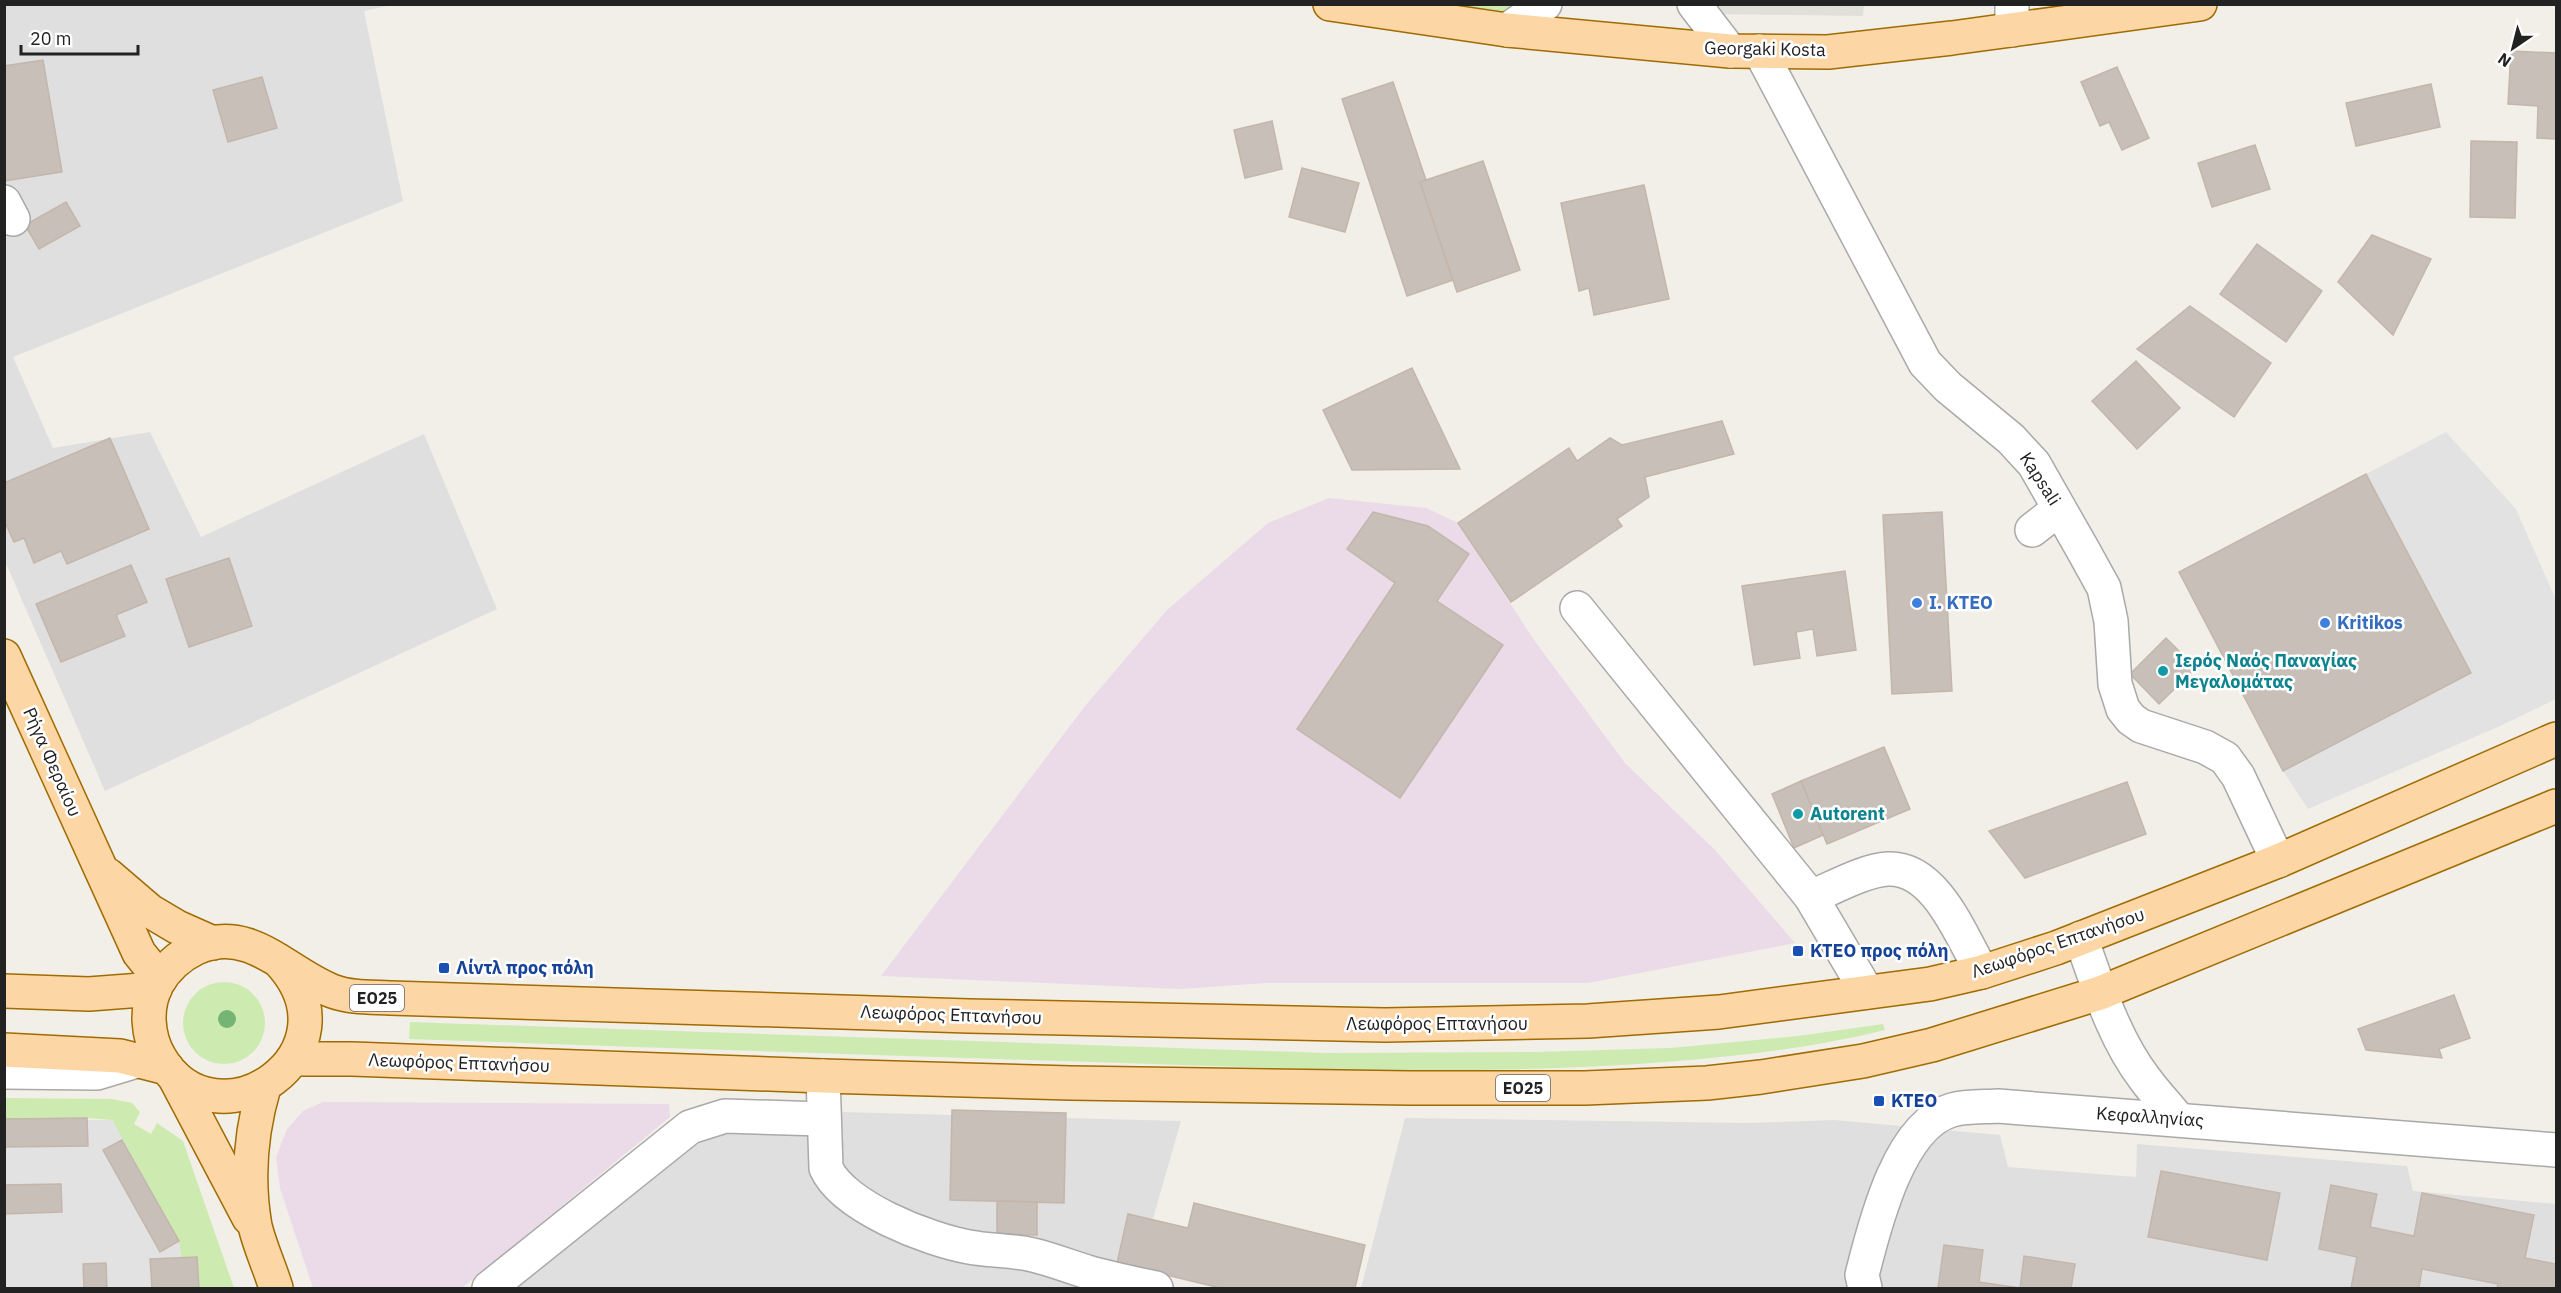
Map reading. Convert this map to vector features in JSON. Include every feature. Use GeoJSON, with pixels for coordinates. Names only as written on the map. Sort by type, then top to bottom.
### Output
{"type":"FeatureCollection","features":[{"type":"Feature","properties":{"kind":"main road","name":"Georgaki Kosta"},"geometry":{"type":"LineString","coordinates":[[1330,4],[1507,30],[1745,51],[1850,50],[2012,17],[2200,4]]}},
{"type":"Feature","properties":{"kind":"main road","name":"Ρήγα Φεραίου"},"geometry":{"type":"LineString","coordinates":[[4,656],[139,953],[157,984]]}},
{"type":"Feature","properties":{"kind":"main road","name":"Λεωφόρος Επτανήσου"},"geometry":{"type":"LineString","coordinates":[[157,984],[181,956],[202,945],[230,941],[254,946],[319,985],[351,996],[1236,1023],[1397,1025],[1588,1021],[1719,1012],[1930,984],[1982,972],[2081,938],[2278,861],[2556,739]]}},
{"type":"Feature","properties":{"kind":"main road","name":"Λεωφόρος Επτανήσου"},"geometry":{"type":"LineString","coordinates":[[293,1059],[1071,1083],[1501,1089],[1707,1083],[1827,1067],[1921,1048],[2100,993],[2556,806]]}},
{"type":"Feature","properties":{"kind":"main road"},"geometry":{"type":"LineString","coordinates":[[100,868],[150,911],[177,927],[213,943]]}},
{"type":"Feature","properties":{"kind":"main road","name":"Λεωφόρος Επτανήσου"},"geometry":{"type":"LineString","coordinates":[[4,1050],[86,1054],[160,1068],[190,1087],[213,1095],[241,1095],[264,1087],[275,1080],[293,1059],[301,1042],[304,1014],[293,979],[278,960]]}},
{"type":"Feature","properties":{"kind":"main road"},"geometry":{"type":"LineString","coordinates":[[4,991],[89,994],[157,984],[150,1009],[150,1031],[160,1068],[256,1227]]}},
{"type":"Feature","properties":{"kind":"main road"},"geometry":{"type":"LineString","coordinates":[[264,1087],[256,1115],[251,1181],[256,1227],[276,1288]]}},
{"type":"Feature","properties":{"kind":"street"},"geometry":{"type":"LineString","coordinates":[[1507,30],[1545,4]]}},
{"type":"Feature","properties":{"kind":"street","name":"Kapsali"},"geometry":{"type":"LineString","coordinates":[[1694,4],[1745,51],[1925,363],[1948,387],[2012,439],[2034,464],[2104,588],[2111,621],[2115,684],[2123,709],[2141,726],[2205,747],[2225,758],[2238,776],[2278,861]]}},
{"type":"Feature","properties":{"kind":"street"},"geometry":{"type":"LineString","coordinates":[[2032,531],[2059,508]]}},
{"type":"Feature","properties":{"kind":"street"},"geometry":{"type":"LineString","coordinates":[[1577,608],[1811,897],[1867,992]]}},
{"type":"Feature","properties":{"kind":"street"},"geometry":{"type":"LineString","coordinates":[[1811,897],[1872,872],[1887,869],[1916,874],[1938,895],[1982,972]]}},
{"type":"Feature","properties":{"kind":"street"},"geometry":{"type":"LineString","coordinates":[[2081,938],[2100,993],[2122,1039],[2143,1078],[2178,1119]]}},
{"type":"Feature","properties":{"kind":"street"},"geometry":{"type":"LineString","coordinates":[[4,1072],[97,1074],[160,1068]]}},
{"type":"Feature","properties":{"kind":"street"},"geometry":{"type":"LineString","coordinates":[[823,1076],[824,1156],[830,1178],[856,1200],[890,1220],[938,1240],[972,1248],[1033,1255],[1092,1273],[1156,1288]]}},
{"type":"Feature","properties":{"kind":"street","name":"Κεφαλληνίας"},"geometry":{"type":"LineString","coordinates":[[1865,1288],[1862,1275],[1894,1169],[1925,1126],[1951,1110],[1998,1106],[2556,1150]]}},
{"type":"Feature","properties":{"kind":"street"},"geometry":{"type":"LineString","coordinates":[[489,1288],[690,1127],[725,1116],[823,1119]]}},
{"type":"Feature","properties":{"kind":"shaded area"},"geometry":{"type":"Polygon","coordinates":[[[4,5],[392,5],[364,11],[403,201],[13,357],[53,448],[150,432],[201,537],[424,434],[497,609],[105,791],[5,561],[4,5]]]}},
{"type":"Feature","properties":{"kind":"shaded area"},"geometry":{"type":"Polygon","coordinates":[[[1710,5],[1864,5],[1863,16],[1713,14],[1710,5]]]}},
{"type":"Feature","properties":{"kind":"shaded area"},"geometry":{"type":"Polygon","coordinates":[[[2446,432],[2516,509],[2556,600],[2556,699],[2500,726],[2308,809],[2283,771],[2471,673],[2366,474],[2446,432]]]}},
{"type":"Feature","properties":{"kind":"shaded area"},"geometry":{"type":"Polygon","coordinates":[[[1329,498],[1426,508],[1458,523],[1534,640],[1625,763],[1715,850],[1795,943],[1588,983],[1266,983],[1180,989],[881,976],[1085,706],[1167,610],[1268,523],[1329,498]]]}},
{"type":"Feature","properties":{"kind":"shaded area"},"geometry":{"type":"Polygon","coordinates":[[[323,1102],[669,1104],[670,1117],[462,1288],[313,1288],[280,1188],[276,1157],[287,1129],[303,1111],[323,1102]]]}},
{"type":"Feature","properties":{"kind":"shaded area"},"geometry":{"type":"Polygon","coordinates":[[[840,1112],[1181,1121],[1133,1288],[523,1288],[514,1284],[709,1126],[840,1112]]]}},
{"type":"Feature","properties":{"kind":"shaded area"},"geometry":{"type":"Polygon","coordinates":[[[1405,1118],[1748,1123],[1835,1120],[2000,1135],[2008,1167],[2136,1177],[2137,1144],[2407,1166],[2413,1191],[2556,1204],[2556,1288],[1361,1288],[1405,1118]]]}},
{"type":"Feature","properties":{"kind":"shaded area"},"geometry":{"type":"Polygon","coordinates":[[[4,1120],[112,1120],[179,1241],[181,1257],[151,1259],[152,1288],[5,1288],[4,1120]]]}},
{"type":"Feature","properties":{"kind":"green space"},"geometry":{"type":"Polygon","coordinates":[[[1443,5],[1522,5],[1493,12],[1443,5]]]}},
{"type":"Feature","properties":{"kind":"green space"},"geometry":{"type":"Polygon","coordinates":[[[224,982],[240,985],[253,994],[262,1007],[265,1023],[262,1039],[253,1052],[240,1061],[224,1064],[208,1061],[195,1052],[186,1039],[183,1023],[186,1007],[195,994],[208,985],[224,982]]]}},
{"type":"Feature","properties":{"kind":"green space"},"geometry":{"type":"Polygon","coordinates":[[[410,1022],[1326,1053],[1536,1052],[1670,1048],[1798,1036],[1883,1024],[1885,1030],[1831,1042],[1776,1050],[1665,1062],[1537,1069],[1408,1070],[1216,1066],[409,1039],[410,1022]]]}},
{"type":"Feature","properties":{"kind":"green space"},"geometry":{"type":"Polygon","coordinates":[[[5,1098],[112,1099],[132,1103],[140,1112],[134,1124],[151,1134],[157,1123],[183,1141],[234,1288],[199,1288],[197,1257],[181,1257],[179,1241],[112,1120],[5,1119],[5,1098]]]}},
{"type":"Feature","properties":{"kind":"building"},"geometry":{"type":"Polygon","coordinates":[[[2511,51],[2556,53],[2556,139],[2537,138],[2538,106],[2508,104],[2511,51]]]}},
{"type":"Feature","properties":{"kind":"building"},"geometry":{"type":"Polygon","coordinates":[[[43,60],[62,172],[4,181],[4,66],[43,60]]]}},
{"type":"Feature","properties":{"kind":"building"},"geometry":{"type":"Polygon","coordinates":[[[2117,67],[2149,138],[2122,150],[2109,122],[2100,126],[2081,82],[2117,67]]]}},
{"type":"Feature","properties":{"kind":"building"},"geometry":{"type":"Polygon","coordinates":[[[262,77],[277,128],[228,142],[213,90],[262,77]]]}},
{"type":"Feature","properties":{"kind":"building"},"geometry":{"type":"Polygon","coordinates":[[[1393,82],[1426,180],[1420,182],[1453,280],[1407,296],[1342,99],[1393,82]]]}},
{"type":"Feature","properties":{"kind":"building"},"geometry":{"type":"Polygon","coordinates":[[[2431,84],[2440,127],[2356,146],[2346,103],[2431,84]]]}},
{"type":"Feature","properties":{"kind":"building"},"geometry":{"type":"Polygon","coordinates":[[[1272,121],[1282,169],[1245,178],[1234,130],[1272,121]]]}},
{"type":"Feature","properties":{"kind":"building"},"geometry":{"type":"Polygon","coordinates":[[[2471,141],[2517,142],[2515,218],[2470,217],[2471,141]]]}},
{"type":"Feature","properties":{"kind":"building"},"geometry":{"type":"Polygon","coordinates":[[[2255,145],[2270,189],[2212,207],[2198,163],[2255,145]]]}},
{"type":"Feature","properties":{"kind":"building"},"geometry":{"type":"Polygon","coordinates":[[[1483,161],[1520,270],[1457,292],[1420,182],[1483,161]]]}},
{"type":"Feature","properties":{"kind":"building"},"geometry":{"type":"Polygon","coordinates":[[[1302,168],[1359,183],[1345,232],[1289,217],[1302,168]]]}},
{"type":"Feature","properties":{"kind":"building"},"geometry":{"type":"Polygon","coordinates":[[[1644,185],[1669,299],[1594,315],[1589,288],[1579,291],[1561,203],[1644,185]]]}},
{"type":"Feature","properties":{"kind":"building"},"geometry":{"type":"Polygon","coordinates":[[[66,202],[80,226],[39,249],[25,225],[66,202]]]}},
{"type":"Feature","properties":{"kind":"building"},"geometry":{"type":"Polygon","coordinates":[[[2372,235],[2431,259],[2393,335],[2338,282],[2372,235]]]}},
{"type":"Feature","properties":{"kind":"building"},"geometry":{"type":"Polygon","coordinates":[[[2257,244],[2322,291],[2286,342],[2220,294],[2257,244]]]}},
{"type":"Feature","properties":{"kind":"building"},"geometry":{"type":"Polygon","coordinates":[[[2190,306],[2271,363],[2234,417],[2137,349],[2190,306]]]}},
{"type":"Feature","properties":{"kind":"building"},"geometry":{"type":"Polygon","coordinates":[[[2136,361],[2180,408],[2137,449],[2092,401],[2136,361]]]}},
{"type":"Feature","properties":{"kind":"building"},"geometry":{"type":"Polygon","coordinates":[[[1412,368],[1460,469],[1352,470],[1323,410],[1412,368]]]}},
{"type":"Feature","properties":{"kind":"building"},"geometry":{"type":"Polygon","coordinates":[[[1722,421],[1734,454],[1645,477],[1649,497],[1617,519],[1622,526],[1511,602],[1458,523],[1569,448],[1577,461],[1610,438],[1622,445],[1722,421]]]}},
{"type":"Feature","properties":{"kind":"building"},"geometry":{"type":"Polygon","coordinates":[[[110,438],[149,529],[67,564],[61,551],[34,563],[24,538],[14,542],[4,520],[4,483],[110,438]]]}},
{"type":"Feature","properties":{"kind":"building","name":"Kritikos"},"geometry":{"type":"Polygon","coordinates":[[[2366,474],[2471,673],[2283,771],[2179,572],[2366,474]]]}},
{"type":"Feature","properties":{"kind":"building"},"geometry":{"type":"Polygon","coordinates":[[[1373,512],[1428,526],[1469,554],[1437,601],[1503,645],[1400,798],[1297,729],[1395,583],[1347,549],[1373,512]]]}},
{"type":"Feature","properties":{"kind":"building","name":"Ι. ΚΤΕΟ"},"geometry":{"type":"Polygon","coordinates":[[[1942,512],[1952,691],[1892,694],[1883,515],[1942,512]]]}},
{"type":"Feature","properties":{"kind":"building"},"geometry":{"type":"Polygon","coordinates":[[[229,558],[252,626],[189,647],[166,579],[229,558]]]}},
{"type":"Feature","properties":{"kind":"building"},"geometry":{"type":"Polygon","coordinates":[[[131,565],[147,602],[116,615],[125,636],[61,662],[36,604],[131,565]]]}},
{"type":"Feature","properties":{"kind":"building"},"geometry":{"type":"Polygon","coordinates":[[[1845,571],[1856,650],[1817,656],[1813,629],[1796,632],[1800,658],[1754,665],[1742,586],[1845,571]]]}},
{"type":"Feature","properties":{"kind":"building","name":"Ιερός Ναός Παναγίας Μεγαλομάτας"},"geometry":{"type":"Polygon","coordinates":[[[2166,638],[2196,668],[2159,704],[2130,674],[2166,638]]]}},
{"type":"Feature","properties":{"kind":"building"},"geometry":{"type":"Polygon","coordinates":[[[1884,747],[1910,809],[1827,844],[1801,781],[1884,747]]]}},
{"type":"Feature","properties":{"kind":"building","name":"Autorent"},"geometry":{"type":"Polygon","coordinates":[[[1801,781],[1823,835],[1794,848],[1772,794],[1801,781]]]}},
{"type":"Feature","properties":{"kind":"building"},"geometry":{"type":"Polygon","coordinates":[[[2127,782],[2146,834],[2025,878],[1989,831],[2127,782]]]}},
{"type":"Feature","properties":{"kind":"building"},"geometry":{"type":"Polygon","coordinates":[[[2454,995],[2470,1038],[2439,1049],[2442,1058],[2366,1050],[2358,1029],[2454,995]]]}},
{"type":"Feature","properties":{"kind":"building"},"geometry":{"type":"Polygon","coordinates":[[[952,1110],[1066,1113],[1064,1203],[950,1200],[952,1110]]]}},
{"type":"Feature","properties":{"kind":"building"},"geometry":{"type":"Polygon","coordinates":[[[87,1118],[88,1146],[4,1147],[4,1119],[87,1118]]]}},
{"type":"Feature","properties":{"kind":"building"},"geometry":{"type":"Polygon","coordinates":[[[122,1140],[179,1241],[160,1252],[103,1150],[122,1140]]]}},
{"type":"Feature","properties":{"kind":"building"},"geometry":{"type":"Polygon","coordinates":[[[2161,1171],[2280,1193],[2267,1260],[2148,1237],[2161,1171]]]}},
{"type":"Feature","properties":{"kind":"building"},"geometry":{"type":"Polygon","coordinates":[[[61,1184],[62,1212],[4,1214],[4,1185],[61,1184]]]}},
{"type":"Feature","properties":{"kind":"building"},"geometry":{"type":"Polygon","coordinates":[[[2331,1185],[2377,1194],[2370,1227],[2414,1236],[2422,1193],[2534,1215],[2525,1258],[2556,1264],[2556,1288],[2497,1288],[2498,1284],[2422,1269],[2419,1288],[2351,1288],[2357,1257],[2319,1249],[2331,1185]]]}},
{"type":"Feature","properties":{"kind":"building"},"geometry":{"type":"Polygon","coordinates":[[[997,1201],[1037,1202],[1037,1235],[997,1234],[997,1201]]]}},
{"type":"Feature","properties":{"kind":"building"},"geometry":{"type":"Polygon","coordinates":[[[1194,1203],[1365,1245],[1355,1288],[1220,1288],[1117,1263],[1128,1214],[1188,1228],[1194,1203]]]}},
{"type":"Feature","properties":{"kind":"building"},"geometry":{"type":"Polygon","coordinates":[[[1944,1245],[1983,1250],[1979,1282],[2020,1288],[1938,1288],[1944,1245]]]}},
{"type":"Feature","properties":{"kind":"building"},"geometry":{"type":"Polygon","coordinates":[[[2024,1256],[2075,1264],[2071,1288],[2020,1288],[2024,1256]]]}},
{"type":"Feature","properties":{"kind":"building"},"geometry":{"type":"Polygon","coordinates":[[[197,1257],[199,1288],[152,1288],[150,1259],[197,1257]]]}},
{"type":"Feature","properties":{"kind":"building"},"geometry":{"type":"Polygon","coordinates":[[[106,1263],[107,1288],[84,1288],[83,1264],[106,1263]]]}},
{"type":"Feature","properties":{"kind":"place","name":"Ι. ΚΤΕΟ"},"geometry":{"type":"Point","coordinates":[1917,603]}},
{"type":"Feature","properties":{"kind":"place","name":"Kritikos"},"geometry":{"type":"Point","coordinates":[2325,623]}},
{"type":"Feature","properties":{"kind":"place","name":"Ιερός Ναός Παναγίας Μεγαλομάτας"},"geometry":{"type":"Point","coordinates":[2163,671]}},
{"type":"Feature","properties":{"kind":"place","name":"Autorent"},"geometry":{"type":"Point","coordinates":[1798,814]}},
{"type":"Feature","properties":{"kind":"place","name":"ΚΤΕΟ προς πόλη"},"geometry":{"type":"Point","coordinates":[1798,951]}},
{"type":"Feature","properties":{"kind":"place","name":"Λίντλ προς πόλη"},"geometry":{"type":"Point","coordinates":[444,968]}},
{"type":"Feature","properties":{"kind":"place","name":"ΚΤΕΟ"},"geometry":{"type":"Point","coordinates":[1879,1101]}}]}
